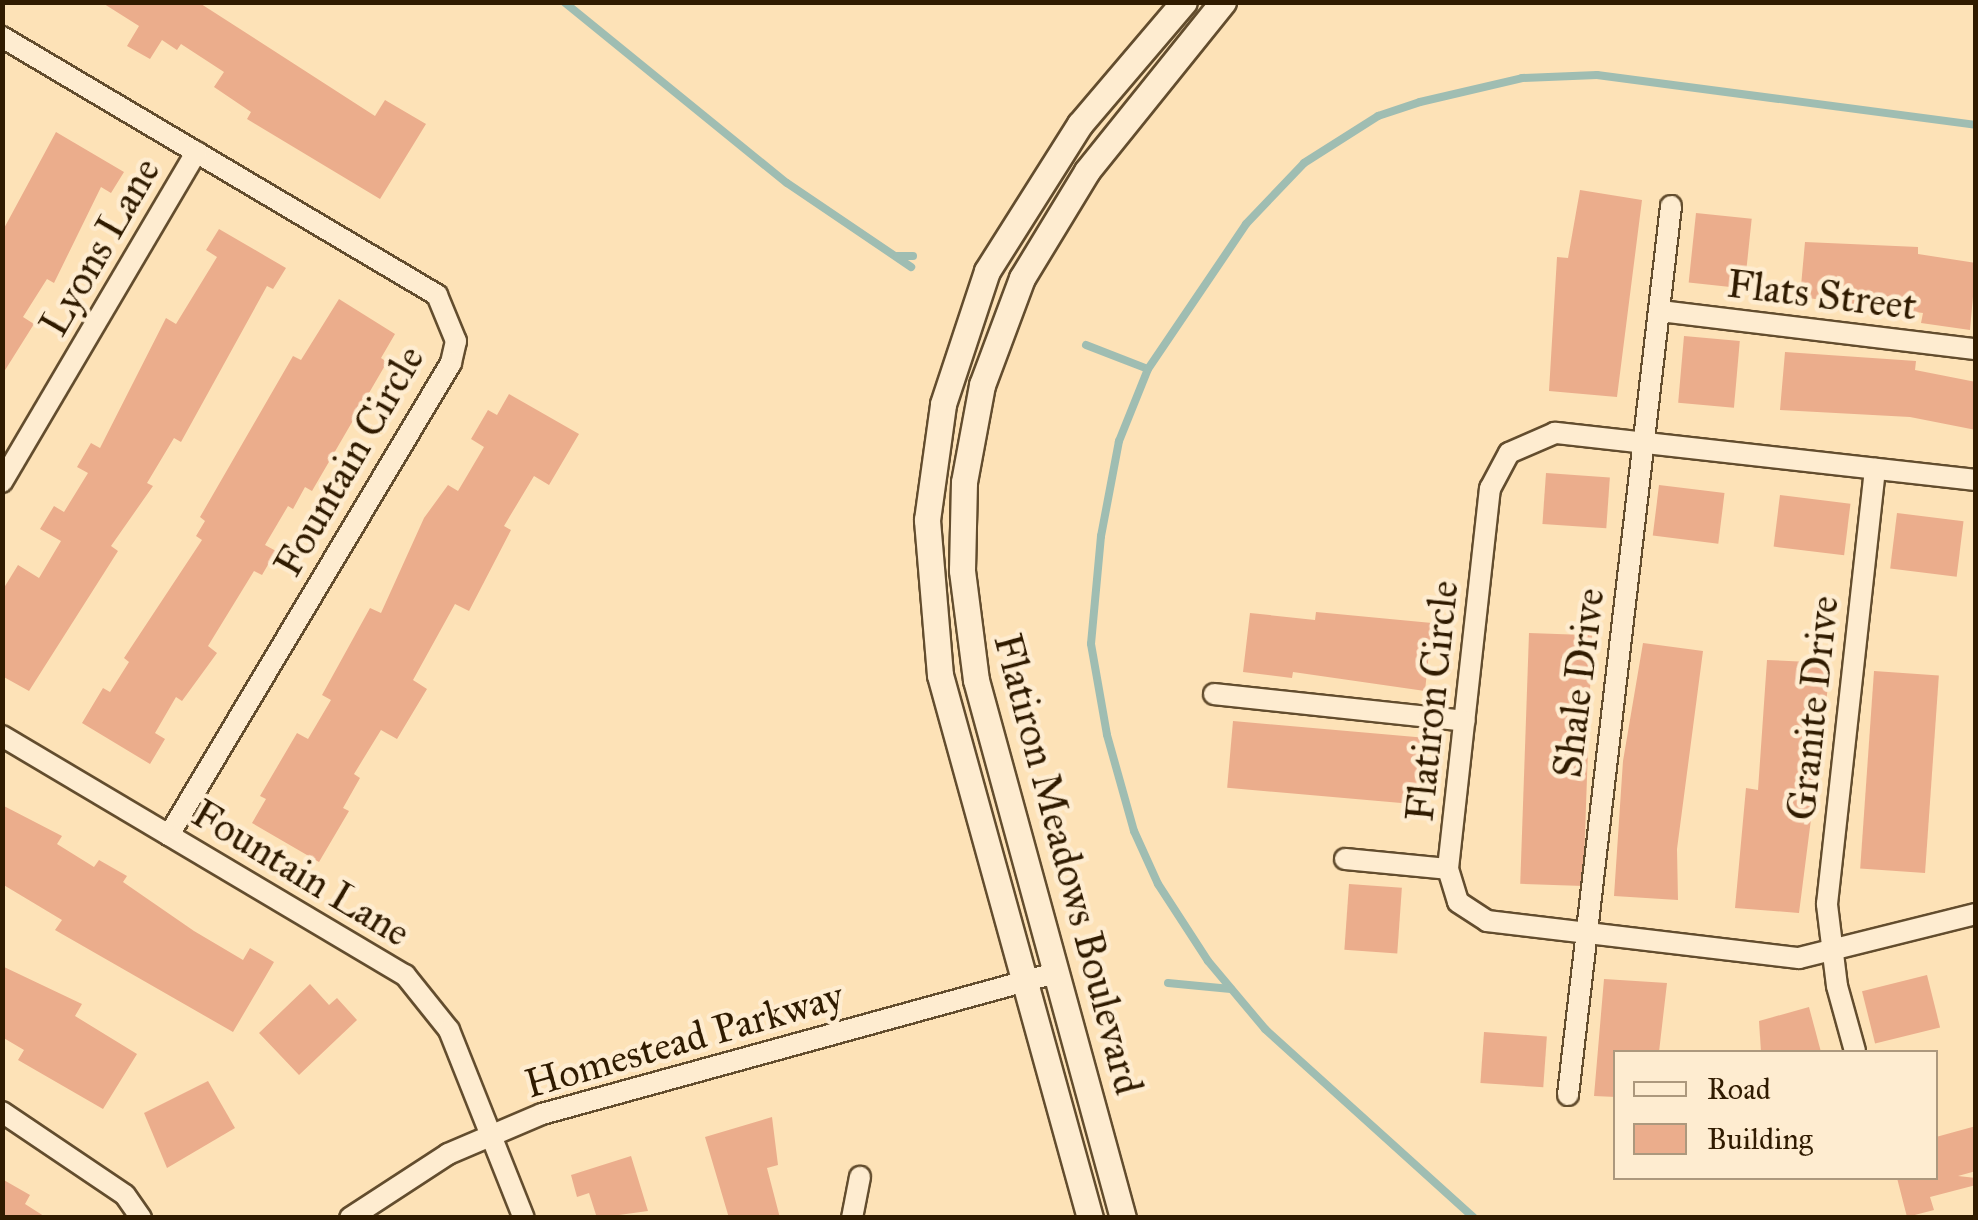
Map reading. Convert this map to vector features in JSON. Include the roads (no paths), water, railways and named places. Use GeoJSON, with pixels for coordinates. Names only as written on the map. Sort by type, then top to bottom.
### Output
{"type":"FeatureCollection","features":[{"type":"Feature","properties":{"kind":"street","name":"Flatiron Meadows Boulevard"},"geometry":{"type":"LineString","coordinates":[[1090,1218],[940,675],[928,576],[932,466],[959,344],[996,254],[1080,124],[1184,2]]}},
{"type":"Feature","properties":{"kind":"street","name":"Flatiron Meadows Boulevard"},"geometry":{"type":"LineString","coordinates":[[1123,1218],[976,680],[967,626],[961,532],[972,432],[996,337],[1055,218],[1223,2]]}},
{"type":"Feature","properties":{"kind":"street","name":"Fountain Circle"},"geometry":{"type":"LineString","coordinates":[[2,37],[436,295],[456,340],[451,363],[169,835]]}},
{"type":"Feature","properties":{"kind":"street","name":"Lyons Lane"},"geometry":{"type":"LineString","coordinates":[[2,482],[196,152]]}},
{"type":"Feature","properties":{"kind":"street","name":"Shale Drive"},"geometry":{"type":"LineString","coordinates":[[1568,1095],[1671,206]]}},
{"type":"Feature","properties":{"kind":"street","name":"Flats Street"},"geometry":{"type":"LineString","coordinates":[[1660,311],[1976,348]]}},
{"type":"Feature","properties":{"kind":"street","name":"Flatiron Circle"},"geometry":{"type":"LineString","coordinates":[[1976,480],[1555,434],[1508,453],[1490,488],[1448,869],[1458,902],[1487,922],[1799,958],[1833,954],[1976,914]]}},
{"type":"Feature","properties":{"kind":"street","name":"Granite Drive"},"geometry":{"type":"LineString","coordinates":[[1854,1050],[1833,954],[1827,904],[1875,469]]}},
{"type":"Feature","properties":{"kind":"street"},"geometry":{"type":"LineString","coordinates":[[1214,694],[1465,721]]}},
{"type":"Feature","properties":{"kind":"street","name":"Fountain Lane"},"geometry":{"type":"LineString","coordinates":[[2,736],[405,975],[449,1030],[524,1218]]}},
{"type":"Feature","properties":{"kind":"street"},"geometry":{"type":"LineString","coordinates":[[1345,859],[1448,869]]}},
{"type":"Feature","properties":{"kind":"street","name":"Homestead Parkway"},"geometry":{"type":"LineString","coordinates":[[350,1218],[448,1154],[542,1114],[1055,973]]}},
{"type":"Feature","properties":{"kind":"street"},"geometry":{"type":"LineString","coordinates":[[2,1112],[125,1195],[141,1218]]}},
{"type":"Feature","properties":{"kind":"street"},"geometry":{"type":"LineString","coordinates":[[852,1218],[860,1177]]}},
{"type":"Feature","properties":{"kind":"waterway"},"geometry":{"type":"LineString","coordinates":[[564,2],[787,183],[911,267]]}},
{"type":"Feature","properties":{"kind":"waterway"},"geometry":{"type":"LineString","coordinates":[[1148,369],[1246,224],[1304,163],[1378,116],[1420,102],[1522,78],[1597,75],[1976,125]]}},
{"type":"Feature","properties":{"kind":"waterway"},"geometry":{"type":"LineString","coordinates":[[897,256],[913,256]]}},
{"type":"Feature","properties":{"kind":"waterway"},"geometry":{"type":"LineString","coordinates":[[1086,345],[1148,369],[1119,441],[1101,536],[1091,644],[1107,735],[1134,831],[1158,884],[1208,961],[1265,1029],[1474,1218]]}},
{"type":"Feature","properties":{"kind":"waterway"},"geometry":{"type":"LineString","coordinates":[[1168,983],[1231,989]]}}]}
